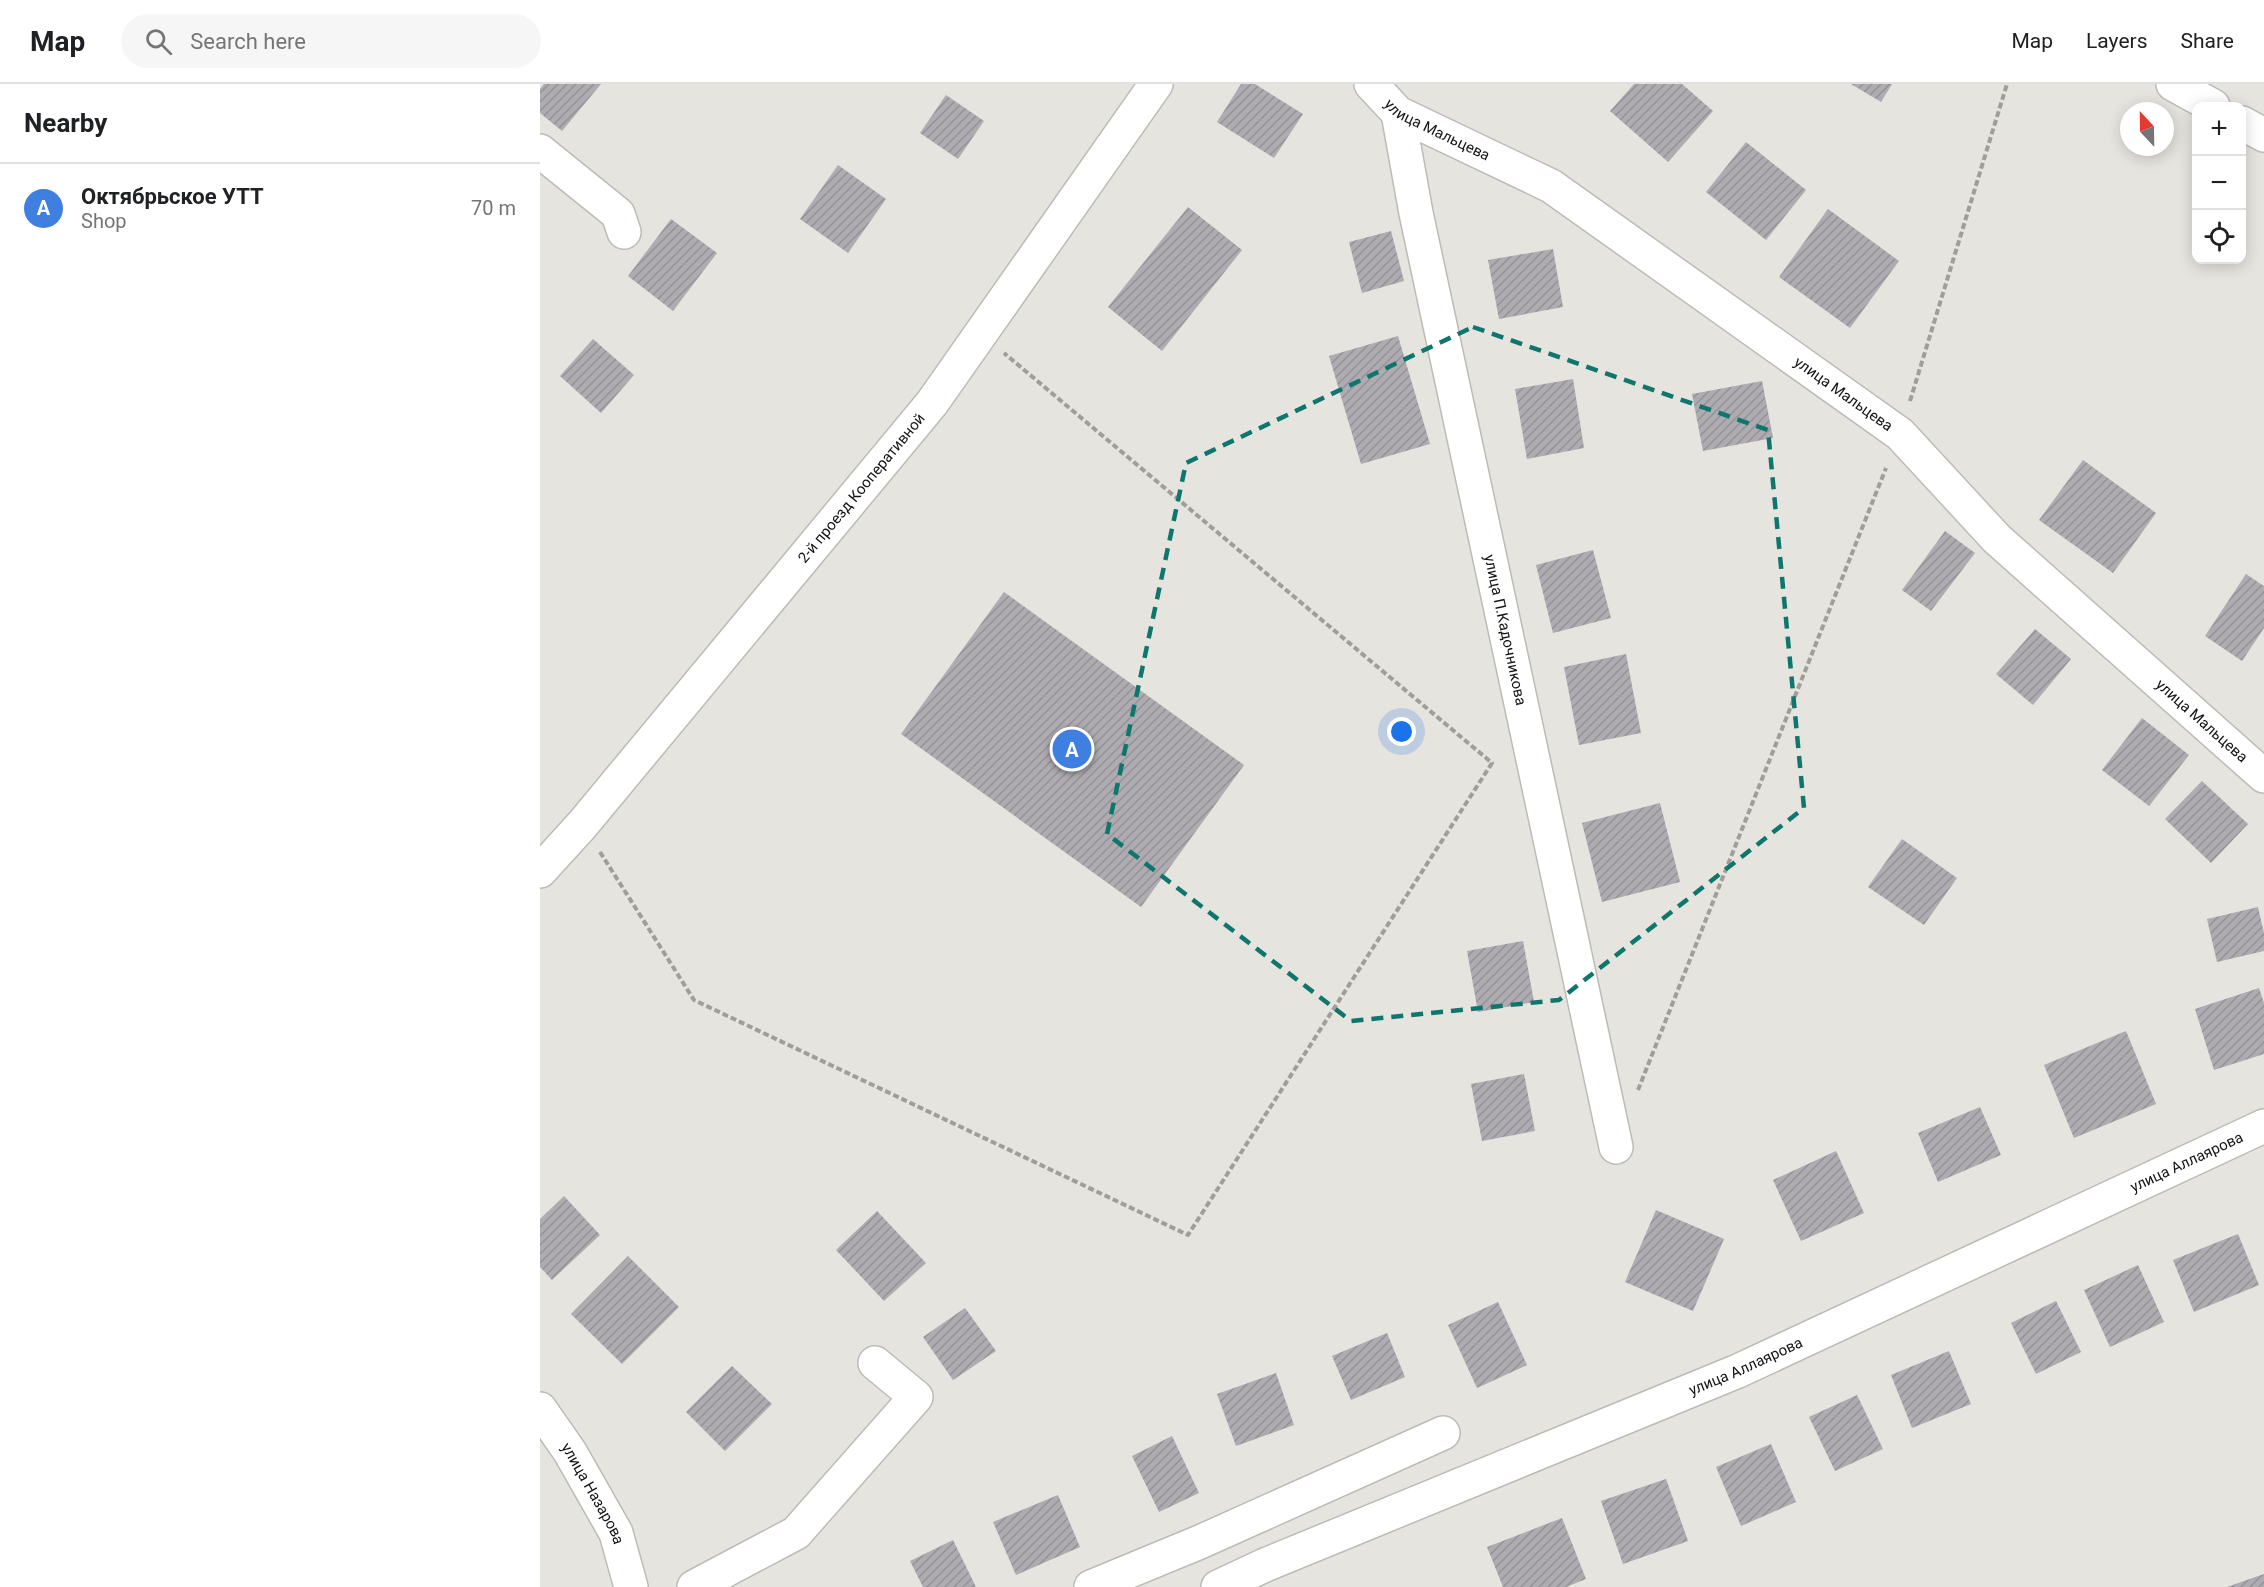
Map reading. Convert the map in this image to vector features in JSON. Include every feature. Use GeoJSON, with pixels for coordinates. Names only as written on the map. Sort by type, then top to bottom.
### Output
{"type":"FeatureCollection","features":[{"type":"Feature","properties":{"kind":"street","name":"2-й проезд Кооперативной"},"geometry":{"type":"LineString","coordinates":[[540,871],[582,825],[932,403],[1156,84]]}},
{"type":"Feature","properties":{"kind":"street","name":"улица Мальцева"},"geometry":{"type":"LineString","coordinates":[[1371,84],[1398,113],[1551,186],[1900,434],[1996,539],[2264,776]]}},
{"type":"Feature","properties":{"kind":"street"},"geometry":{"type":"LineString","coordinates":[[2173,84],[2206,102]]}},
{"type":"Feature","properties":{"kind":"street","name":"улица П.Кадочникова"},"geometry":{"type":"LineString","coordinates":[[1398,113],[1416,213],[1616,1147]]}},
{"type":"Feature","properties":{"kind":"street"},"geometry":{"type":"LineString","coordinates":[[2246,126],[2264,135]]}},
{"type":"Feature","properties":{"kind":"street"},"geometry":{"type":"LineString","coordinates":[[540,151],[618,214],[624,232]]}},
{"type":"Feature","properties":{"kind":"street","name":"улица Аллаярова"},"geometry":{"type":"LineString","coordinates":[[1218,1587],[1265,1565],[1738,1371],[2264,1126]]}},
{"type":"Feature","properties":{"kind":"street"},"geometry":{"type":"LineString","coordinates":[[694,1587],[796,1533],[916,1396],[875,1363]]}},
{"type":"Feature","properties":{"kind":"street","name":"улица Назарова"},"geometry":{"type":"LineString","coordinates":[[540,1408],[570,1452],[616,1533],[631,1587]]}},
{"type":"Feature","properties":{"kind":"street"},"geometry":{"type":"LineString","coordinates":[[1091,1587],[1200,1542],[1443,1433]]}},
{"type":"Feature","properties":{"kind":"path"},"geometry":{"type":"LineString","coordinates":[[1638,1091],[1900,434],[2007,84]]}},
{"type":"Feature","properties":{"kind":"path"},"geometry":{"type":"LineString","coordinates":[[582,825],[694,1000],[1188,1235],[1492,763],[980,333]]}},
{"type":"Feature","properties":{"kind":"highlighted area"},"geometry":{"type":"Polygon","coordinates":[[[1473,327],[1768,430],[1804,808],[1559,1000],[1351,1021],[1107,834],[1186,463],[1473,327]]]}},
{"type":"Feature","properties":{"kind":"building"},"geometry":{"type":"Polygon","coordinates":[[[544,84],[601,84],[562,131],[540,113],[540,89],[544,84]]]}},
{"type":"Feature","properties":{"kind":"building"},"geometry":{"type":"Polygon","coordinates":[[[1241,84],[1255,84],[1303,114],[1274,158],[1217,122],[1241,84]]]}},
{"type":"Feature","properties":{"kind":"building"},"geometry":{"type":"Polygon","coordinates":[[[1634,84],[1682,84],[1713,111],[1668,162],[1610,111],[1634,84]]]}},
{"type":"Feature","properties":{"kind":"building"},"geometry":{"type":"Polygon","coordinates":[[[1851,84],[1892,84],[1881,102],[1851,84]]]}},
{"type":"Feature","properties":{"kind":"building"},"geometry":{"type":"Polygon","coordinates":[[[946,95],[984,121],[958,159],[920,133],[946,95]]]}},
{"type":"Feature","properties":{"kind":"building"},"geometry":{"type":"Polygon","coordinates":[[[1746,142],[1806,190],[1766,240],[1706,192],[1746,142]]]}},
{"type":"Feature","properties":{"kind":"building"},"geometry":{"type":"Polygon","coordinates":[[[838,165],[886,199],[848,253],[800,219],[838,165]]]}},
{"type":"Feature","properties":{"kind":"building"},"geometry":{"type":"Polygon","coordinates":[[[1188,207],[1242,250],[1162,351],[1108,307],[1188,207]]]}},
{"type":"Feature","properties":{"kind":"building"},"geometry":{"type":"Polygon","coordinates":[[[1828,209],[1899,261],[1850,328],[1779,277],[1828,209]]]}},
{"type":"Feature","properties":{"kind":"building"},"geometry":{"type":"Polygon","coordinates":[[[671,219],[717,253],[673,311],[628,276],[671,219]]]}},
{"type":"Feature","properties":{"kind":"building"},"geometry":{"type":"Polygon","coordinates":[[[1391,231],[1404,281],[1362,293],[1349,242],[1391,231]]]}},
{"type":"Feature","properties":{"kind":"building"},"geometry":{"type":"Polygon","coordinates":[[[1553,249],[1563,307],[1499,319],[1488,260],[1553,249]]]}},
{"type":"Feature","properties":{"kind":"building"},"geometry":{"type":"Polygon","coordinates":[[[1398,336],[1430,444],[1361,464],[1329,356],[1398,336]]]}},
{"type":"Feature","properties":{"kind":"building"},"geometry":{"type":"Polygon","coordinates":[[[593,339],[634,375],[601,413],[560,376],[593,339]]]}},
{"type":"Feature","properties":{"kind":"building"},"geometry":{"type":"Polygon","coordinates":[[[1573,379],[1584,448],[1527,459],[1515,389],[1573,379]]]}},
{"type":"Feature","properties":{"kind":"building"},"geometry":{"type":"Polygon","coordinates":[[[1762,381],[1773,438],[1703,451],[1692,394],[1762,381]]]}},
{"type":"Feature","properties":{"kind":"building"},"geometry":{"type":"Polygon","coordinates":[[[2083,460],[2156,513],[2113,573],[2039,520],[2083,460]]]}},
{"type":"Feature","properties":{"kind":"building"},"geometry":{"type":"Polygon","coordinates":[[[1945,531],[1975,553],[1931,611],[1902,590],[1945,531]]]}},
{"type":"Feature","properties":{"kind":"building"},"geometry":{"type":"Polygon","coordinates":[[[1593,550],[1611,618],[1553,633],[1536,565],[1593,550]]]}},
{"type":"Feature","properties":{"kind":"building"},"geometry":{"type":"Polygon","coordinates":[[[2246,574],[2264,586],[2264,628],[2242,661],[2205,636],[2246,574]]]}},
{"type":"Feature","properties":{"kind":"building"},"geometry":{"type":"Polygon","coordinates":[[[1004,592],[1244,765],[1141,907],[901,734],[1004,592]]]}},
{"type":"Feature","properties":{"kind":"building"},"geometry":{"type":"Polygon","coordinates":[[[2035,629],[2071,659],[2033,705],[1996,674],[2035,629]]]}},
{"type":"Feature","properties":{"kind":"building"},"geometry":{"type":"Polygon","coordinates":[[[1626,654],[1641,733],[1579,745],[1564,667],[1626,654]]]}},
{"type":"Feature","properties":{"kind":"building"},"geometry":{"type":"Polygon","coordinates":[[[2142,718],[2189,755],[2149,806],[2102,770],[2142,718]]]}},
{"type":"Feature","properties":{"kind":"building"},"geometry":{"type":"Polygon","coordinates":[[[2202,781],[2248,824],[2211,863],[2165,819],[2202,781]]]}},
{"type":"Feature","properties":{"kind":"building"},"geometry":{"type":"Polygon","coordinates":[[[1660,803],[1680,882],[1602,902],[1582,823],[1660,803]]]}},
{"type":"Feature","properties":{"kind":"building"},"geometry":{"type":"Polygon","coordinates":[[[1902,839],[1957,878],[1924,925],[1868,887],[1902,839]]]}},
{"type":"Feature","properties":{"kind":"building"},"geometry":{"type":"Polygon","coordinates":[[[2258,907],[2264,933],[2264,951],[2217,962],[2207,919],[2258,907]]]}},
{"type":"Feature","properties":{"kind":"building"},"geometry":{"type":"Polygon","coordinates":[[[1523,941],[1534,1002],[1478,1012],[1467,951],[1523,941]]]}},
{"type":"Feature","properties":{"kind":"building"},"geometry":{"type":"Polygon","coordinates":[[[2259,988],[2264,1003],[2264,1054],[2214,1070],[2195,1009],[2259,988]]]}},
{"type":"Feature","properties":{"kind":"building"},"geometry":{"type":"Polygon","coordinates":[[[2126,1031],[2156,1104],[2074,1138],[2044,1065],[2126,1031]]]}},
{"type":"Feature","properties":{"kind":"building"},"geometry":{"type":"Polygon","coordinates":[[[1524,1074],[1535,1131],[1482,1141],[1471,1084],[1524,1074]]]}},
{"type":"Feature","properties":{"kind":"building"},"geometry":{"type":"Polygon","coordinates":[[[1980,1107],[2001,1155],[1938,1182],[1918,1133],[1980,1107]]]}},
{"type":"Feature","properties":{"kind":"building"},"geometry":{"type":"Polygon","coordinates":[[[1836,1151],[1864,1213],[1801,1241],[1773,1180],[1836,1151]]]}},
{"type":"Feature","properties":{"kind":"building"},"geometry":{"type":"Polygon","coordinates":[[[564,1196],[600,1235],[552,1280],[540,1267],[540,1219],[564,1196]]]}},
{"type":"Feature","properties":{"kind":"building"},"geometry":{"type":"Polygon","coordinates":[[[1656,1210],[1724,1239],[1693,1311],[1625,1282],[1656,1210]]]}},
{"type":"Feature","properties":{"kind":"building"},"geometry":{"type":"Polygon","coordinates":[[[877,1211],[926,1263],[884,1301],[836,1250],[877,1211]]]}},
{"type":"Feature","properties":{"kind":"building"},"geometry":{"type":"Polygon","coordinates":[[[2238,1234],[2259,1285],[2194,1312],[2173,1260],[2238,1234]]]}},
{"type":"Feature","properties":{"kind":"building"},"geometry":{"type":"Polygon","coordinates":[[[628,1256],[679,1307],[622,1364],[571,1314],[628,1256]]]}},
{"type":"Feature","properties":{"kind":"building"},"geometry":{"type":"Polygon","coordinates":[[[2138,1265],[2164,1322],[2110,1347],[2084,1290],[2138,1265]]]}},
{"type":"Feature","properties":{"kind":"building"},"geometry":{"type":"Polygon","coordinates":[[[2056,1301],[2081,1352],[2036,1374],[2011,1323],[2056,1301]]]}},
{"type":"Feature","properties":{"kind":"building"},"geometry":{"type":"Polygon","coordinates":[[[1498,1302],[1527,1365],[1477,1388],[1448,1325],[1498,1302]]]}},
{"type":"Feature","properties":{"kind":"building"},"geometry":{"type":"Polygon","coordinates":[[[965,1308],[996,1351],[953,1380],[923,1337],[965,1308]]]}},
{"type":"Feature","properties":{"kind":"building"},"geometry":{"type":"Polygon","coordinates":[[[1387,1333],[1405,1377],[1351,1400],[1332,1356],[1387,1333]]]}},
{"type":"Feature","properties":{"kind":"building"},"geometry":{"type":"Polygon","coordinates":[[[1949,1351],[1971,1404],[1912,1428],[1891,1375],[1949,1351]]]}},
{"type":"Feature","properties":{"kind":"building"},"geometry":{"type":"Polygon","coordinates":[[[732,1366],[772,1404],[725,1451],[686,1412],[732,1366]]]}},
{"type":"Feature","properties":{"kind":"building"},"geometry":{"type":"Polygon","coordinates":[[[1276,1373],[1294,1425],[1236,1446],[1217,1394],[1276,1373]]]}},
{"type":"Feature","properties":{"kind":"building"},"geometry":{"type":"Polygon","coordinates":[[[1857,1395],[1883,1449],[1835,1471],[1809,1417],[1857,1395]]]}},
{"type":"Feature","properties":{"kind":"building"},"geometry":{"type":"Polygon","coordinates":[[[1172,1436],[1199,1493],[1159,1512],[1132,1456],[1172,1436]]]}},
{"type":"Feature","properties":{"kind":"building"},"geometry":{"type":"Polygon","coordinates":[[[1771,1444],[1796,1502],[1741,1526],[1716,1467],[1771,1444]]]}},
{"type":"Feature","properties":{"kind":"building"},"geometry":{"type":"Polygon","coordinates":[[[1666,1479],[1688,1541],[1623,1564],[1601,1501],[1666,1479]]]}},
{"type":"Feature","properties":{"kind":"building"},"geometry":{"type":"Polygon","coordinates":[[[1058,1495],[1080,1547],[1016,1575],[993,1522],[1058,1495]]]}},
{"type":"Feature","properties":{"kind":"building"},"geometry":{"type":"Polygon","coordinates":[[[1562,1518],[1586,1579],[1566,1587],[1503,1587],[1487,1547],[1562,1518]]]}},
{"type":"Feature","properties":{"kind":"building"},"geometry":{"type":"Polygon","coordinates":[[[953,1540],[976,1587],[923,1587],[910,1561],[953,1540]]]}},
{"type":"Feature","properties":{"kind":"building"},"geometry":{"type":"Polygon","coordinates":[[[2264,1574],[2264,1587],[2227,1587],[2264,1574]]]}},
{"type":"Feature","properties":{"kind":"place","name":"Октябрьское УТТ"},"geometry":{"type":"Point","coordinates":[1072,749]}}]}
